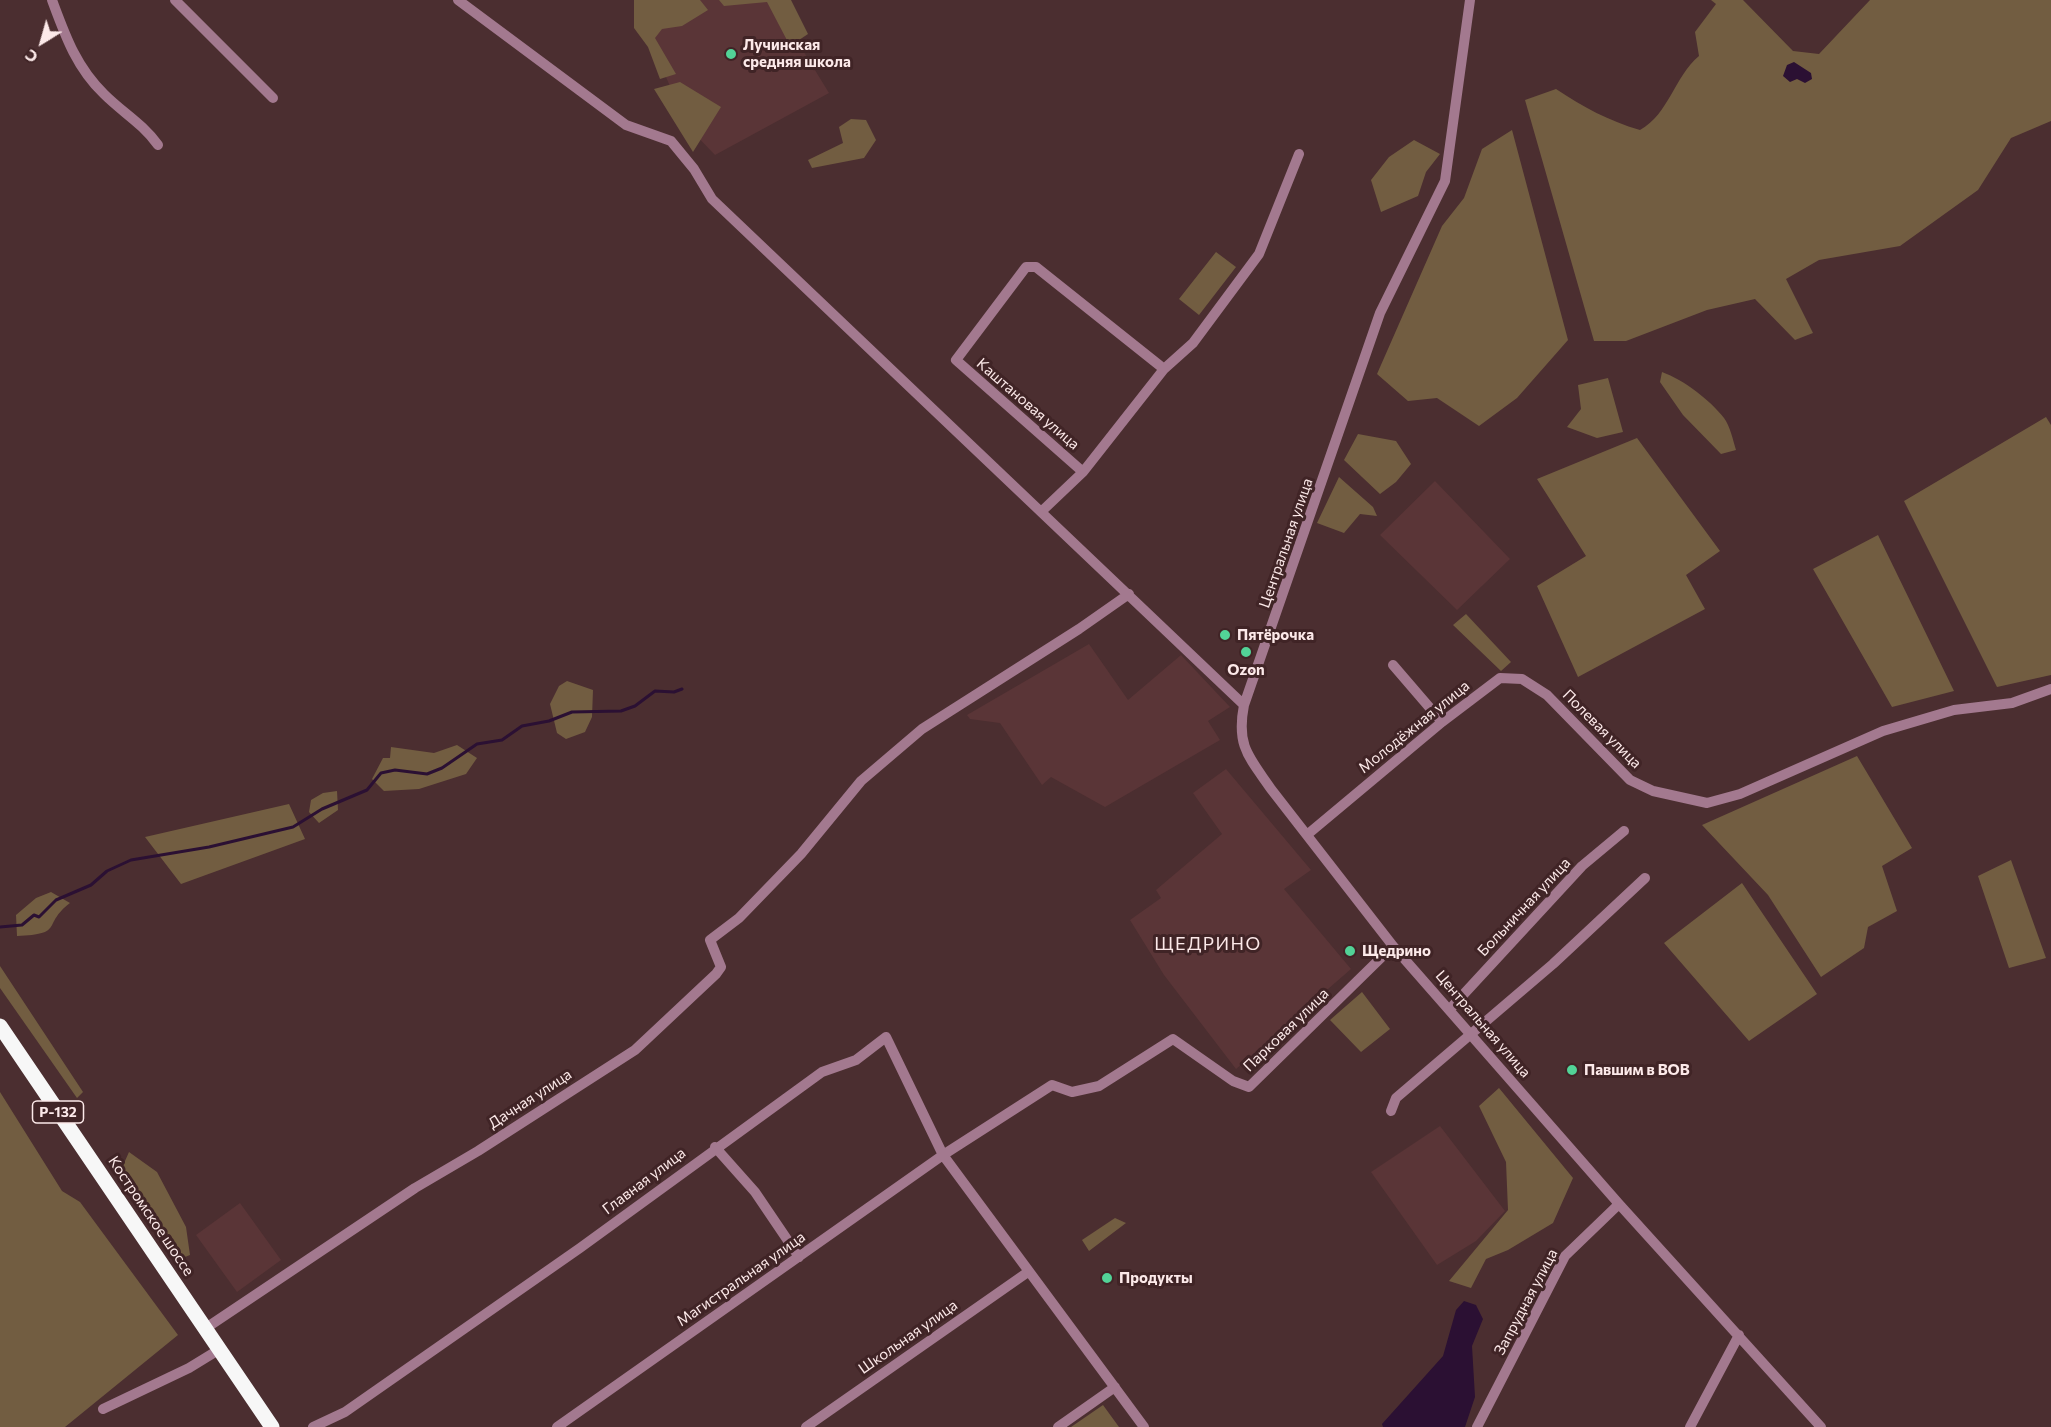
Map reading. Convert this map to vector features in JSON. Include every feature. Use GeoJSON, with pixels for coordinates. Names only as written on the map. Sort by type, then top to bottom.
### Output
{"type":"FeatureCollection","features":[{"type":"Feature","properties":{"kind":"highway","name":"Костромское шоссе"},"geometry":{"type":"LineString","coordinates":[[0,1026],[272,1427]]}},
{"type":"Feature","properties":{"kind":"street"},"geometry":{"type":"LineString","coordinates":[[52,0],[70,50],[103,93],[144,126],[158,146]]}},
{"type":"Feature","properties":{"kind":"street"},"geometry":{"type":"LineString","coordinates":[[175,0],[273,98]]}},
{"type":"Feature","properties":{"kind":"street"},"geometry":{"type":"LineString","coordinates":[[458,0],[626,125],[671,141],[694,169],[712,200],[1244,705]]}},
{"type":"Feature","properties":{"kind":"street","name":"Центральная улица"},"geometry":{"type":"LineString","coordinates":[[1470,0],[1445,180],[1380,314],[1244,705],[1241,739],[1252,762],[1394,946],[1619,1204],[1821,1427]]}},
{"type":"Feature","properties":{"kind":"street","name":"Каштановая улица"},"geometry":{"type":"LineString","coordinates":[[1042,511],[1083,472],[1164,369],[1193,343],[1259,254],[1299,154]]}},
{"type":"Feature","properties":{"kind":"street","name":"Каштановая улица"},"geometry":{"type":"LineString","coordinates":[[1083,472],[956,360],[1026,267],[1036,267],[1164,369]]}},
{"type":"Feature","properties":{"kind":"street","name":"Дачная улица"},"geometry":{"type":"LineString","coordinates":[[206,1328],[415,1188],[478,1151],[635,1050],[721,968],[710,940],[739,918],[806,849],[861,781],[922,729],[1079,629],[1129,594]]}},
{"type":"Feature","properties":{"kind":"street"},"geometry":{"type":"LineString","coordinates":[[1393,665],[1442,722]]}},
{"type":"Feature","properties":{"kind":"street","name":"Молодёжная улица"},"geometry":{"type":"LineString","coordinates":[[1308,834],[1442,722],[1500,678],[1522,679],[1547,695]]}},
{"type":"Feature","properties":{"kind":"street","name":"Полевая улица"},"geometry":{"type":"LineString","coordinates":[[1547,695],[1613,763],[1642,786],[1698,803],[1717,802],[1740,794],[1883,731],[1954,710],[2012,703],[2051,690]]}},
{"type":"Feature","properties":{"kind":"street","name":"Больничная улица"},"geometry":{"type":"LineString","coordinates":[[1450,1009],[1582,866],[1624,831]]}},
{"type":"Feature","properties":{"kind":"street"},"geometry":{"type":"LineString","coordinates":[[1391,1111],[1396,1098],[1553,964],[1645,878]]}},
{"type":"Feature","properties":{"kind":"street","name":"Парковая улица"},"geometry":{"type":"LineString","coordinates":[[1099,1086],[1173,1039],[1233,1081],[1249,1087],[1394,946]]}},
{"type":"Feature","properties":{"kind":"street","name":"Главная улица"},"geometry":{"type":"LineString","coordinates":[[313,1427],[345,1413],[580,1248],[715,1147],[822,1072],[856,1060],[886,1037],[943,1155]]}},
{"type":"Feature","properties":{"kind":"street","name":"Магистральная улица"},"geometry":{"type":"LineString","coordinates":[[557,1427],[943,1155],[1052,1085],[1072,1092],[1099,1086]]}},
{"type":"Feature","properties":{"kind":"street"},"geometry":{"type":"LineString","coordinates":[[715,1147],[755,1192],[799,1257]]}},
{"type":"Feature","properties":{"kind":"street"},"geometry":{"type":"LineString","coordinates":[[943,1155],[1144,1427]]}},
{"type":"Feature","properties":{"kind":"street","name":"Запрудная улица"},"geometry":{"type":"LineString","coordinates":[[1477,1427],[1565,1256],[1619,1204]]}},
{"type":"Feature","properties":{"kind":"street","name":"Школьная улица"},"geometry":{"type":"LineString","coordinates":[[806,1427],[1028,1272]]}},
{"type":"Feature","properties":{"kind":"street"},"geometry":{"type":"LineString","coordinates":[[1690,1427],[1739,1335]]}},
{"type":"Feature","properties":{"kind":"street"},"geometry":{"type":"LineString","coordinates":[[103,1409],[189,1368],[220,1349]]}},
{"type":"Feature","properties":{"kind":"street"},"geometry":{"type":"LineString","coordinates":[[1058,1427],[1115,1387]]}},
{"type":"Feature","properties":{"kind":"shaded area"},"geometry":{"type":"Polygon","coordinates":[[[634,0],[700,0],[708,10],[682,26],[662,29],[655,38],[676,74],[660,79],[648,47],[634,28],[634,0]]]}},
{"type":"Feature","properties":{"kind":"shaded area","name":"Лучинская средняя школа"},"geometry":{"type":"Polygon","coordinates":[[[672,0],[772,0],[829,93],[715,155],[688,127],[639,16],[672,0]]]}},
{"type":"Feature","properties":{"kind":"shaded area"},"geometry":{"type":"Polygon","coordinates":[[[719,0],[791,0],[808,34],[790,46],[767,2],[724,6],[719,0]]]}},
{"type":"Feature","properties":{"kind":"shaded area"},"geometry":{"type":"Polygon","coordinates":[[[1711,0],[1743,0],[1793,51],[1819,54],[1870,0],[2051,0],[2051,121],[2011,138],[1978,190],[1900,246],[1819,260],[1786,279],[1813,333],[1795,340],[1755,299],[1707,310],[1626,341],[1594,341],[1525,100],[1556,89],[1596,113],[1640,130],[1658,115],[1683,74],[1699,56],[1695,32],[1716,4],[1711,0]]]}},
{"type":"Feature","properties":{"kind":"shaded area"},"geometry":{"type":"Polygon","coordinates":[[[1794,62],[1811,73],[1812,79],[1805,83],[1797,79],[1790,82],[1783,76],[1787,65],[1794,62]]]}},
{"type":"Feature","properties":{"kind":"shaded area"},"geometry":{"type":"Polygon","coordinates":[[[680,82],[721,107],[693,152],[654,89],[680,82]]]}},
{"type":"Feature","properties":{"kind":"shaded area"},"geometry":{"type":"Polygon","coordinates":[[[851,119],[866,120],[876,140],[864,158],[812,168],[808,160],[843,143],[839,127],[851,119]]]}},
{"type":"Feature","properties":{"kind":"shaded area"},"geometry":{"type":"Polygon","coordinates":[[[1512,130],[1568,340],[1517,398],[1479,426],[1437,398],[1408,401],[1377,374],[1442,226],[1464,198],[1482,149],[1512,130]]]}},
{"type":"Feature","properties":{"kind":"shaded area"},"geometry":{"type":"Polygon","coordinates":[[[1414,140],[1440,154],[1426,172],[1418,196],[1381,212],[1371,180],[1389,157],[1414,140]]]}},
{"type":"Feature","properties":{"kind":"shaded area"},"geometry":{"type":"Polygon","coordinates":[[[1216,252],[1236,267],[1199,315],[1179,299],[1216,252]]]}},
{"type":"Feature","properties":{"kind":"shaded area"},"geometry":{"type":"Polygon","coordinates":[[[1662,372],[1688,385],[1718,411],[1728,425],[1736,450],[1721,454],[1683,415],[1660,382],[1662,372]]]}},
{"type":"Feature","properties":{"kind":"shaded area"},"geometry":{"type":"Polygon","coordinates":[[[1608,378],[1623,432],[1597,438],[1567,427],[1581,409],[1578,385],[1608,378]]]}},
{"type":"Feature","properties":{"kind":"shaded area"},"geometry":{"type":"Polygon","coordinates":[[[2046,417],[2051,425],[2051,675],[1997,687],[1904,501],[2046,417]]]}},
{"type":"Feature","properties":{"kind":"shaded area"},"geometry":{"type":"Polygon","coordinates":[[[1358,434],[1396,441],[1411,464],[1396,482],[1380,494],[1344,460],[1358,434]]]}},
{"type":"Feature","properties":{"kind":"shaded area"},"geometry":{"type":"Polygon","coordinates":[[[1637,438],[1720,551],[1686,575],[1705,609],[1578,677],[1537,586],[1586,556],[1537,479],[1637,438]]]}},
{"type":"Feature","properties":{"kind":"shaded area"},"geometry":{"type":"Polygon","coordinates":[[[1339,477],[1373,507],[1377,516],[1360,514],[1344,533],[1317,523],[1339,477]]]}},
{"type":"Feature","properties":{"kind":"shaded area"},"geometry":{"type":"Polygon","coordinates":[[[1435,481],[1510,559],[1457,610],[1380,535],[1435,481]]]}},
{"type":"Feature","properties":{"kind":"shaded area"},"geometry":{"type":"Polygon","coordinates":[[[1878,535],[1954,691],[1892,707],[1813,569],[1878,535]]]}},
{"type":"Feature","properties":{"kind":"shaded area"},"geometry":{"type":"Polygon","coordinates":[[[1466,614],[1511,662],[1501,671],[1453,625],[1466,614]]]}},
{"type":"Feature","properties":{"kind":"shaded area"},"geometry":{"type":"Polygon","coordinates":[[[1089,644],[1128,700],[1181,655],[1230,707],[1208,721],[1220,740],[1105,807],[1051,777],[1042,785],[1000,723],[970,719],[967,715],[1089,644]]]}},
{"type":"Feature","properties":{"kind":"shaded area"},"geometry":{"type":"Polygon","coordinates":[[[567,681],[593,690],[592,717],[585,732],[566,739],[557,733],[550,704],[559,686],[567,681]]]}},
{"type":"Feature","properties":{"kind":"shaded area"},"geometry":{"type":"Polygon","coordinates":[[[457,745],[477,758],[466,774],[419,789],[384,791],[372,779],[383,758],[390,758],[391,747],[434,753],[457,745]]]}},
{"type":"Feature","properties":{"kind":"shaded area"},"geometry":{"type":"Polygon","coordinates":[[[1857,756],[1912,848],[1882,866],[1897,911],[1868,927],[1864,948],[1821,977],[1768,895],[1702,825],[1857,756]]]}},
{"type":"Feature","properties":{"kind":"shaded area"},"geometry":{"type":"Polygon","coordinates":[[[1226,769],[1311,870],[1284,889],[1351,969],[1236,1069],[1164,975],[1130,920],[1161,898],[1156,890],[1222,834],[1193,793],[1226,769]]]}},
{"type":"Feature","properties":{"kind":"shaded area"},"geometry":{"type":"Polygon","coordinates":[[[337,791],[338,810],[319,823],[309,812],[311,800],[323,793],[337,791]]]}},
{"type":"Feature","properties":{"kind":"shaded area"},"geometry":{"type":"Polygon","coordinates":[[[289,804],[305,839],[181,884],[145,837],[289,804]]]}},
{"type":"Feature","properties":{"kind":"shaded area"},"geometry":{"type":"Polygon","coordinates":[[[2011,860],[2046,958],[2009,968],[1978,876],[2011,860]]]}},
{"type":"Feature","properties":{"kind":"shaded area"},"geometry":{"type":"Polygon","coordinates":[[[1742,883],[1817,994],[1749,1041],[1664,943],[1742,883]]]}},
{"type":"Feature","properties":{"kind":"shaded area"},"geometry":{"type":"Polygon","coordinates":[[[51,892],[70,903],[56,917],[48,930],[32,935],[17,936],[16,915],[36,898],[51,892]]]}},
{"type":"Feature","properties":{"kind":"shaded area"},"geometry":{"type":"Polygon","coordinates":[[[0,966],[83,1092],[77,1098],[0,988],[0,966]]]}},
{"type":"Feature","properties":{"kind":"shaded area"},"geometry":{"type":"Polygon","coordinates":[[[1362,992],[1390,1029],[1361,1052],[1330,1020],[1362,992]]]}},
{"type":"Feature","properties":{"kind":"shaded area"},"geometry":{"type":"Polygon","coordinates":[[[1499,1088],[1573,1178],[1553,1223],[1508,1250],[1486,1259],[1471,1288],[1449,1281],[1508,1210],[1506,1162],[1479,1106],[1499,1088]]]}},
{"type":"Feature","properties":{"kind":"shaded area"},"geometry":{"type":"Polygon","coordinates":[[[0,1092],[62,1191],[80,1202],[178,1335],[65,1427],[0,1427],[0,1092]]]}},
{"type":"Feature","properties":{"kind":"shaded area"},"geometry":{"type":"Polygon","coordinates":[[[1440,1126],[1505,1211],[1476,1241],[1437,1265],[1371,1172],[1440,1126]]]}},
{"type":"Feature","properties":{"kind":"shaded area"},"geometry":{"type":"Polygon","coordinates":[[[129,1152],[157,1172],[186,1227],[190,1255],[175,1261],[135,1202],[121,1170],[129,1152]]]}},
{"type":"Feature","properties":{"kind":"shaded area"},"geometry":{"type":"Polygon","coordinates":[[[240,1203],[281,1260],[237,1292],[196,1235],[240,1203]]]}},
{"type":"Feature","properties":{"kind":"shaded area"},"geometry":{"type":"Polygon","coordinates":[[[1115,1218],[1126,1223],[1089,1251],[1082,1240],[1115,1218]]]}},
{"type":"Feature","properties":{"kind":"shaded area"},"geometry":{"type":"Polygon","coordinates":[[[1464,1301],[1476,1305],[1483,1319],[1472,1346],[1475,1397],[1465,1427],[1383,1427],[1382,1424],[1443,1356],[1456,1310],[1464,1301]]]}},
{"type":"Feature","properties":{"kind":"shaded area"},"geometry":{"type":"Polygon","coordinates":[[[1103,1405],[1119,1427],[1071,1427],[1103,1405]]]}},
{"type":"Feature","properties":{"kind":"waterway"},"geometry":{"type":"LineString","coordinates":[[0,927],[22,925],[34,915],[39,917],[56,900],[91,885],[107,871],[131,860],[209,847],[293,827],[322,809],[367,790],[381,773],[395,770],[427,774],[442,768],[477,744],[502,740],[522,726],[549,721],[572,712],[621,711],[635,706],[655,691],[674,692],[682,689]]}},
{"type":"Feature","properties":{"kind":"place","name":"Лучинская средняя школа"},"geometry":{"type":"Point","coordinates":[731,54]}},
{"type":"Feature","properties":{"kind":"place","name":"Пятёрочка"},"geometry":{"type":"Point","coordinates":[1225,635]}},
{"type":"Feature","properties":{"kind":"place","name":"Ozon"},"geometry":{"type":"Point","coordinates":[1246,652]}},
{"type":"Feature","properties":{"kind":"place","name":"Щедрино"},"geometry":{"type":"Point","coordinates":[1350,951]}},
{"type":"Feature","properties":{"kind":"place","name":"Павшим в ВОВ"},"geometry":{"type":"Point","coordinates":[1572,1070]}},
{"type":"Feature","properties":{"kind":"place","name":"Продукты"},"geometry":{"type":"Point","coordinates":[1107,1278]}},
{"type":"Feature","properties":{"kind":"district","name":"ЩЕДРИНО"},"geometry":{"type":"Point","coordinates":[1208,944]}}]}
